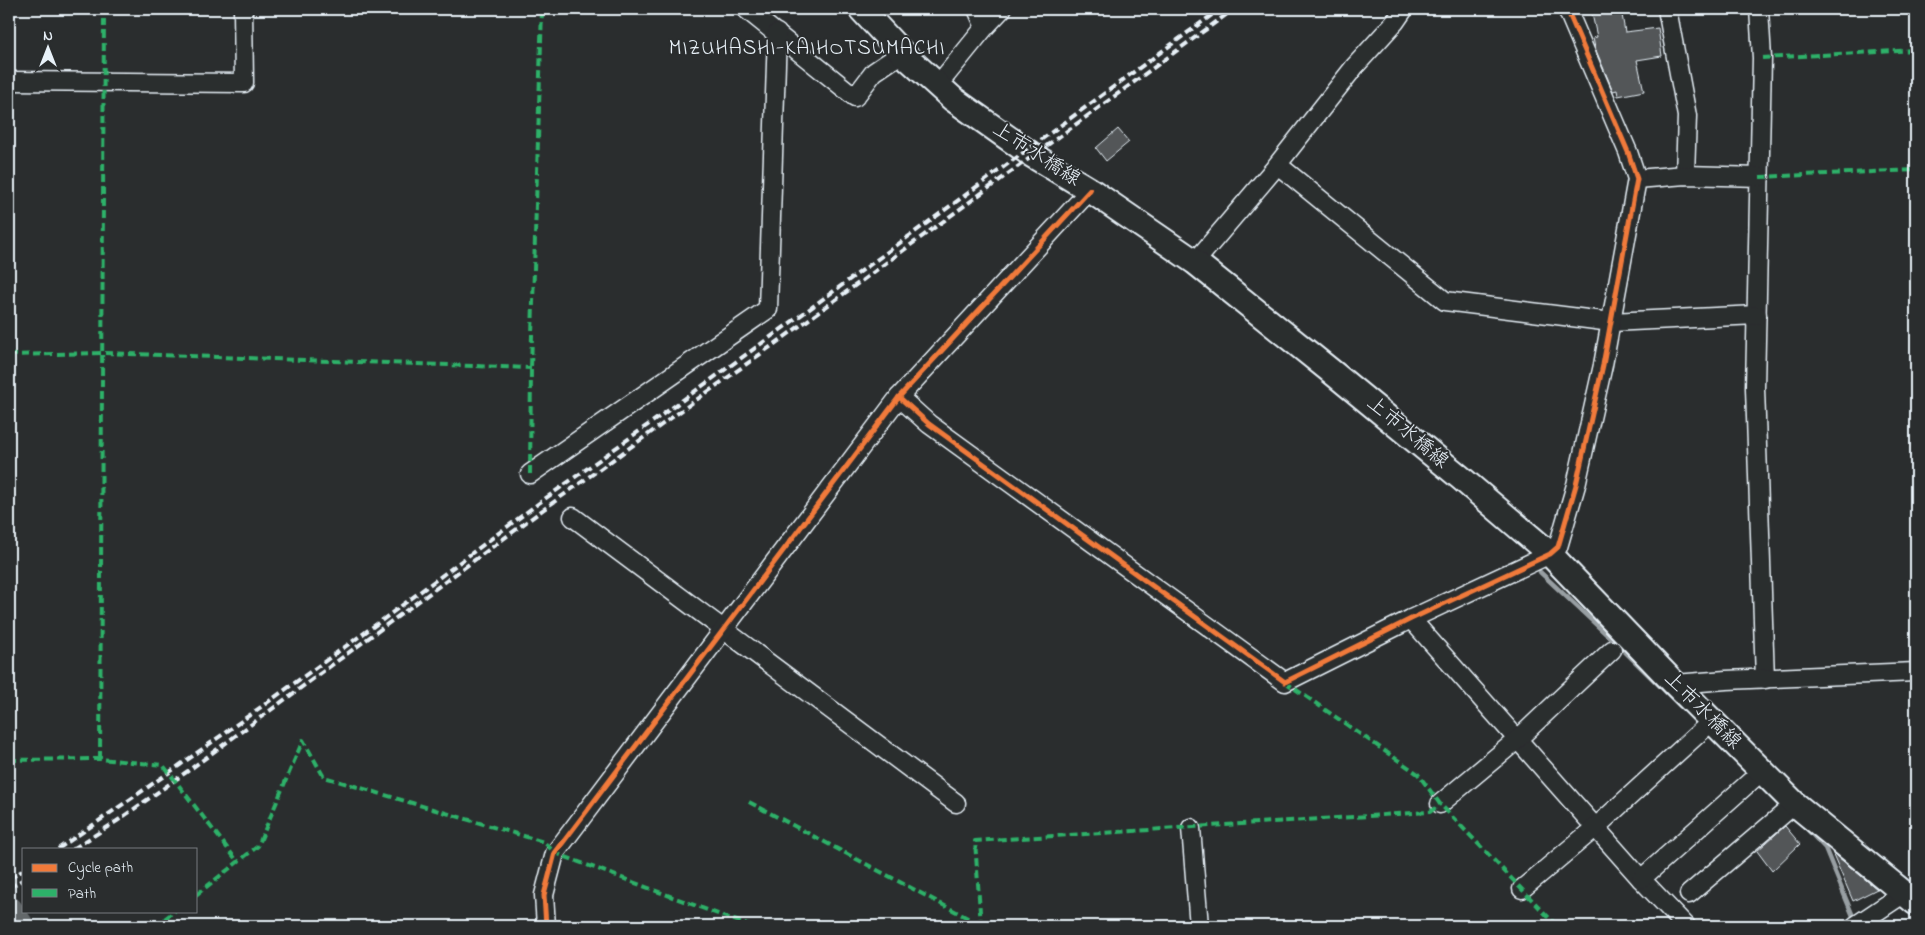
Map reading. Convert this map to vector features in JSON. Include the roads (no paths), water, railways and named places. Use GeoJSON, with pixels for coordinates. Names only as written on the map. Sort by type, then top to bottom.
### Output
{"type":"FeatureCollection","features":[{"type":"Feature","properties":{"kind":"main road","name":"上市水橋線"},"geometry":{"type":"LineString","coordinates":[[861,9],[902,53],[953,99],[1032,155],[1090,190],[1194,262],[1332,372],[1550,554],[1675,684],[1795,804],[1910,898]]}},
{"type":"Feature","properties":{"kind":"street"},"geometry":{"type":"LineString","coordinates":[[9,81],[244,83],[243,9]]}},
{"type":"Feature","properties":{"kind":"street"},"geometry":{"type":"LineString","coordinates":[[746,9],[855,98],[874,72],[902,53]]}},
{"type":"Feature","properties":{"kind":"street"},"geometry":{"type":"LineString","coordinates":[[977,9],[984,28]]}},
{"type":"Feature","properties":{"kind":"street"},"geometry":{"type":"LineString","coordinates":[[938,85],[984,28],[1002,9]]}},
{"type":"Feature","properties":{"kind":"street"},"geometry":{"type":"LineString","coordinates":[[1194,262],[1278,165],[1355,66],[1395,22],[1404,9]]}},
{"type":"Feature","properties":{"kind":"street"},"geometry":{"type":"LineString","coordinates":[[898,397],[937,429],[1285,682],[1411,619],[1550,554],[1558,547],[1576,485],[1603,366],[1637,179],[1628,152],[1566,9]]}},
{"type":"Feature","properties":{"kind":"street"},"geometry":{"type":"LineString","coordinates":[[1667,9],[1687,116],[1686,175]]}},
{"type":"Feature","properties":{"kind":"street"},"geometry":{"type":"LineString","coordinates":[[1759,9],[1762,58],[1755,388],[1765,679]]}},
{"type":"Feature","properties":{"kind":"street"},"geometry":{"type":"LineString","coordinates":[[530,474],[768,309],[777,33]]}},
{"type":"Feature","properties":{"kind":"street"},"geometry":{"type":"LineString","coordinates":[[1278,165],[1444,301],[1611,322],[1757,315]]}},
{"type":"Feature","properties":{"kind":"street"},"geometry":{"type":"LineString","coordinates":[[1637,179],[1686,175],[1760,177]]}},
{"type":"Feature","properties":{"kind":"street"},"geometry":{"type":"LineString","coordinates":[[546,926],[544,895],[555,853],[898,397],[1090,190]]}},
{"type":"Feature","properties":{"kind":"street"},"geometry":{"type":"LineString","coordinates":[[573,516],[956,803]]}},
{"type":"Feature","properties":{"kind":"street"},"geometry":{"type":"LineString","coordinates":[[1411,619],[1640,879],[1686,926]]}},
{"type":"Feature","properties":{"kind":"street"},"geometry":{"type":"LineString","coordinates":[[1440,804],[1518,739],[1612,650]]}},
{"type":"Feature","properties":{"kind":"street"},"geometry":{"type":"LineString","coordinates":[[1675,684],[1916,672]]}},
{"type":"Feature","properties":{"kind":"street"},"geometry":{"type":"LineString","coordinates":[[1522,889],[1596,828],[1712,721]]}},
{"type":"Feature","properties":{"kind":"street"},"geometry":{"type":"LineString","coordinates":[[1640,879],[1762,771]]}},
{"type":"Feature","properties":{"kind":"street"},"geometry":{"type":"LineString","coordinates":[[1689,894],[1795,804]]}},
{"type":"Feature","properties":{"kind":"street"},"geometry":{"type":"LineString","coordinates":[[1191,828],[1199,926]]}},
{"type":"Feature","properties":{"kind":"street"},"geometry":{"type":"LineString","coordinates":[[1855,926],[1910,898]]}},
{"type":"Feature","properties":{"kind":"waterway"},"geometry":{"type":"LineString","coordinates":[[1540,572],[1680,706]]}},
{"type":"Feature","properties":{"kind":"waterway"},"geometry":{"type":"LineString","coordinates":[[1804,826],[1825,848],[1855,921]]}},
{"type":"Feature","properties":{"kind":"waterway"},"geometry":{"type":"LineString","coordinates":[[9,910],[20,926]]}},
{"type":"Feature","properties":{"kind":"railway"},"geometry":{"type":"LineString","coordinates":[[59,848],[180,765],[381,621],[539,503],[797,318],[1220,9]]}},
{"type":"Feature","properties":{"kind":"railway"},"geometry":{"type":"LineString","coordinates":[[75,848],[117,821],[185,773],[544,509],[801,325],[1234,9]]}},
{"type":"Feature","properties":{"kind":"railway"},"geometry":{"type":"LineString","coordinates":[[9,879],[22,871]]}},
{"type":"Feature","properties":{"kind":"railway"},"geometry":{"type":"LineString","coordinates":[[9,888],[22,880]]}},
{"type":"Feature","properties":{"kind":"district","name":"MIZUHASHI-KAIHOTSUMACHI"},"geometry":{"type":"Point","coordinates":[807,49]}}]}
